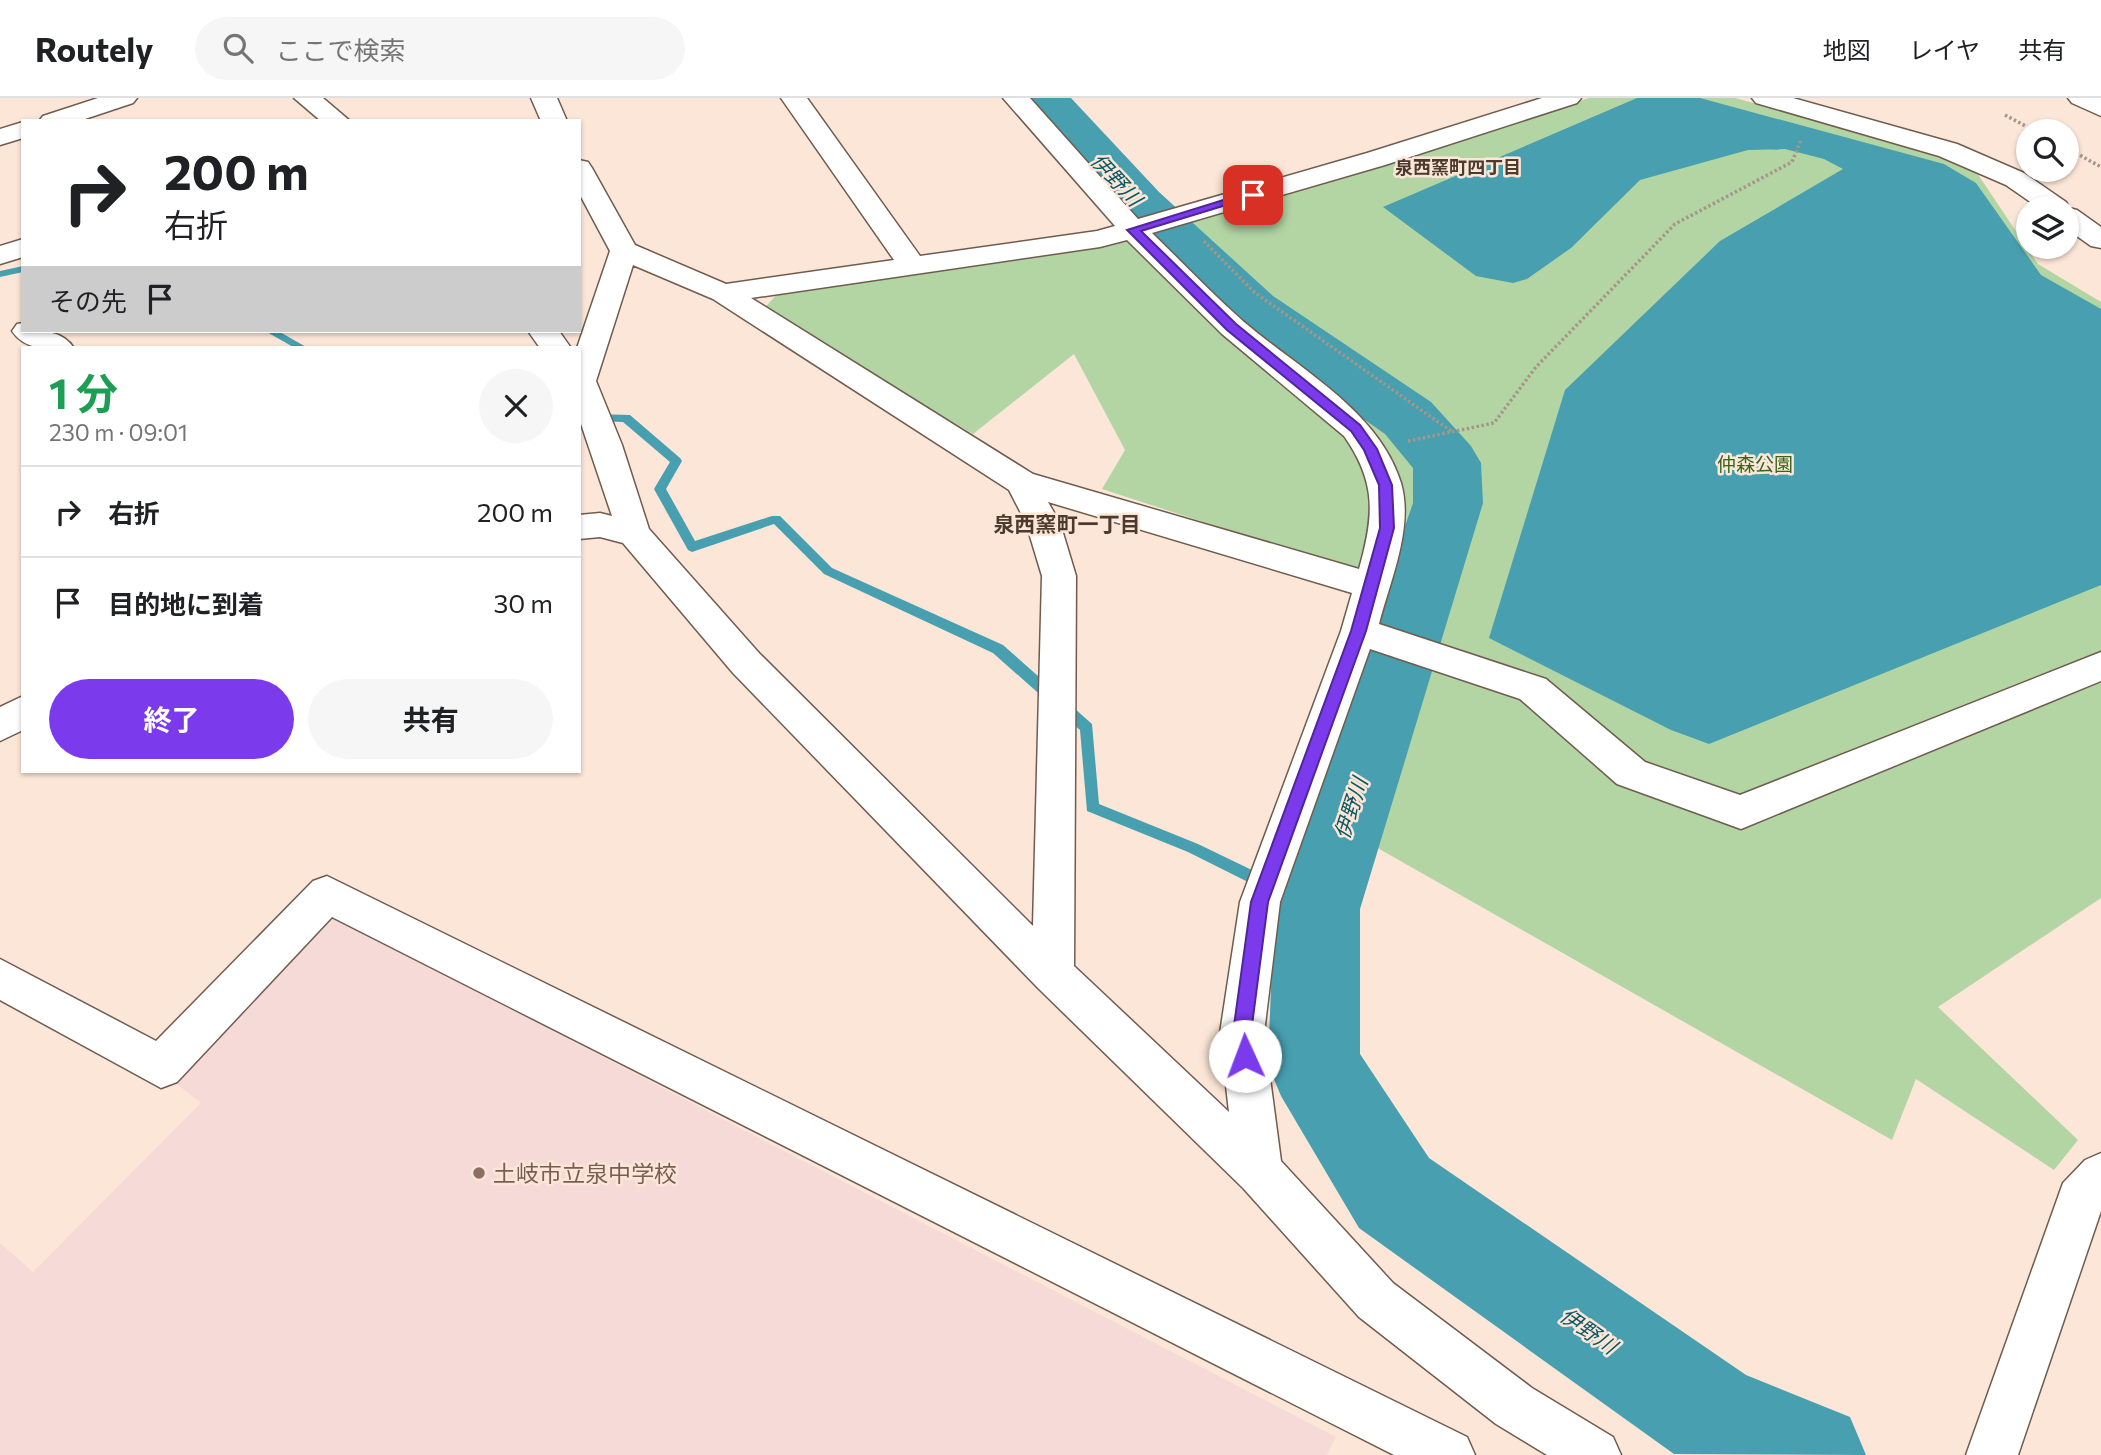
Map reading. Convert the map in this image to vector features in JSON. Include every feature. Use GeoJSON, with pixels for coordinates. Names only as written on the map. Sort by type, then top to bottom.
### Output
{"type":"FeatureCollection","features":[{"type":"Feature","properties":{"kind":"street"},"geometry":{"type":"LineString","coordinates":[[58,119],[124,98]]}},
{"type":"Feature","properties":{"kind":"street"},"geometry":{"type":"LineString","coordinates":[[307,98],[334,119]]}},
{"type":"Feature","properties":{"kind":"street"},"geometry":{"type":"LineString","coordinates":[[544,98],[553,119]]}},
{"type":"Feature","properties":{"kind":"street"},"geometry":{"type":"LineString","coordinates":[[794,98],[913,267]]}},
{"type":"Feature","properties":{"kind":"street"},"geometry":{"type":"LineString","coordinates":[[1016,98],[1133,230],[1232,327],[1355,428],[1370,449],[1385,485],[1387,528],[1359,631],[1260,902],[1242,1033],[1259,1172]]}},
{"type":"Feature","properties":{"kind":"street"},"geometry":{"type":"LineString","coordinates":[[723,293],[1100,239],[1376,159],[1568,98]]}},
{"type":"Feature","properties":{"kind":"street"},"geometry":{"type":"LineString","coordinates":[[1765,98],[1948,150],[2015,179],[2039,196]]}},
{"type":"Feature","properties":{"kind":"street"},"geometry":{"type":"LineString","coordinates":[[2081,98],[2101,108]]}},
{"type":"Feature","properties":{"kind":"street"},"geometry":{"type":"LineString","coordinates":[[0,137],[21,131]]}},
{"type":"Feature","properties":{"kind":"street"},"geometry":{"type":"LineString","coordinates":[[581,172],[624,251],[723,293],[1021,482],[1372,586]]}},
{"type":"Feature","properties":{"kind":"street"},"geometry":{"type":"LineString","coordinates":[[2079,224],[2101,240]]}},
{"type":"Feature","properties":{"kind":"street"},"geometry":{"type":"LineString","coordinates":[[0,255],[21,248]]}},
{"type":"Feature","properties":{"kind":"street"},"geometry":{"type":"LineString","coordinates":[[624,251],[584,387],[606,445],[634,534],[746,663],[1053,974],[1259,1172],[1376,1300],[1514,1406],[1595,1455]]}},
{"type":"Feature","properties":{"kind":"street"},"geometry":{"type":"LineString","coordinates":[[0,316],[21,328]]}},
{"type":"Feature","properties":{"kind":"street"},"geometry":{"type":"LineString","coordinates":[[31,333],[55,346]]}},
{"type":"Feature","properties":{"kind":"street"},"geometry":{"type":"LineString","coordinates":[[1021,482],[1043,523],[1059,576],[1053,974]]}},
{"type":"Feature","properties":{"kind":"street"},"geometry":{"type":"LineString","coordinates":[[581,527],[600,525],[634,534]]}},
{"type":"Feature","properties":{"kind":"street"},"geometry":{"type":"LineString","coordinates":[[1359,631],[1532,689],[1631,773],[1741,812],[2101,666]]}},
{"type":"Feature","properties":{"kind":"street"},"geometry":{"type":"LineString","coordinates":[[0,978],[161,1067],[327,894],[1449,1455]]}},
{"type":"Feature","properties":{"kind":"street"},"geometry":{"type":"LineString","coordinates":[[1992,1455],[2080,1200],[2101,1176]]}},
{"type":"Feature","properties":{"kind":"path"},"geometry":{"type":"LineString","coordinates":[[2006,115],[2016,121]]}},
{"type":"Feature","properties":{"kind":"path"},"geometry":{"type":"LineString","coordinates":[[2079,155],[2101,167]]}},
{"type":"Feature","properties":{"kind":"path"},"geometry":{"type":"LineString","coordinates":[[1180,216],[1254,292],[1452,432],[1494,423],[1536,367],[1675,224],[1792,162]]}},
{"type":"Feature","properties":{"kind":"shaded area","name":"土岐市立泉中学校"},"geometry":{"type":"Polygon","coordinates":[[[331,916],[1336,1437],[1327,1455],[0,1455],[0,1243],[33,1272],[201,1103],[173,1081],[331,916]]]}},
{"type":"Feature","properties":{"kind":"green space","name":"仲森公園"},"geometry":{"type":"Polygon","coordinates":[[[1589,98],[1735,98],[1922,149],[1975,170],[2016,231],[2016,259],[2035,259],[2038,264],[2101,302],[2101,898],[1938,1007],[2078,1140],[2054,1170],[1916,1079],[1892,1140],[1367,842],[1437,598],[1102,489],[1125,450],[1074,354],[973,434],[763,310],[777,294],[1113,244],[1589,98]]]}},
{"type":"Feature","properties":{"kind":"water"},"geometry":{"type":"Polygon","coordinates":[[[1637,98],[1700,98],[1944,164],[1976,183],[2016,240],[2016,259],[2030,259],[2041,275],[2101,309],[2101,585],[1709,744],[1671,730],[1489,638],[1565,390],[1720,241],[1843,169],[1824,159],[1785,149],[1748,150],[1640,180],[1571,248],[1527,279],[1513,283],[1476,276],[1383,207],[1637,98]]]}},
{"type":"Feature","properties":{"kind":"waterway","name":"伊野川"},"geometry":{"type":"LineString","coordinates":[[1042,98],[1139,204],[1251,310],[1408,418],[1447,463],[1448,503],[1317,909],[1314,1065],[1394,1193],[1712,1416],[1812,1455]]}},
{"type":"Feature","properties":{"kind":"waterway"},"geometry":{"type":"LineString","coordinates":[[0,274],[21,269]]}},
{"type":"Feature","properties":{"kind":"waterway"},"geometry":{"type":"LineString","coordinates":[[274,333],[299,346]]}},
{"type":"Feature","properties":{"kind":"waterway"},"geometry":{"type":"LineString","coordinates":[[595,418],[626,418],[676,461],[660,489],[692,547],[776,519],[828,571],[998,649],[1087,728],[1092,807],[1193,848],[1317,909]]}},
{"type":"Feature","properties":{"kind":"place","name":"土岐市立泉中学校"},"geometry":{"type":"Point","coordinates":[479,1173]}},
{"type":"Feature","properties":{"kind":"district","name":"泉西窯町四丁目"},"geometry":{"type":"Point","coordinates":[1458,167]}},
{"type":"Feature","properties":{"kind":"district","name":"泉西窯町一丁目"},"geometry":{"type":"Point","coordinates":[1067,523]}},
{"type":"Feature","properties":{"kind":"route"},"geometry":{"type":"LineString","coordinates":[[1245,1056],[1242,1033],[1260,902],[1359,631],[1387,528],[1385,485],[1370,449],[1355,428],[1232,327],[1133,230],[1253,195]]}}]}
